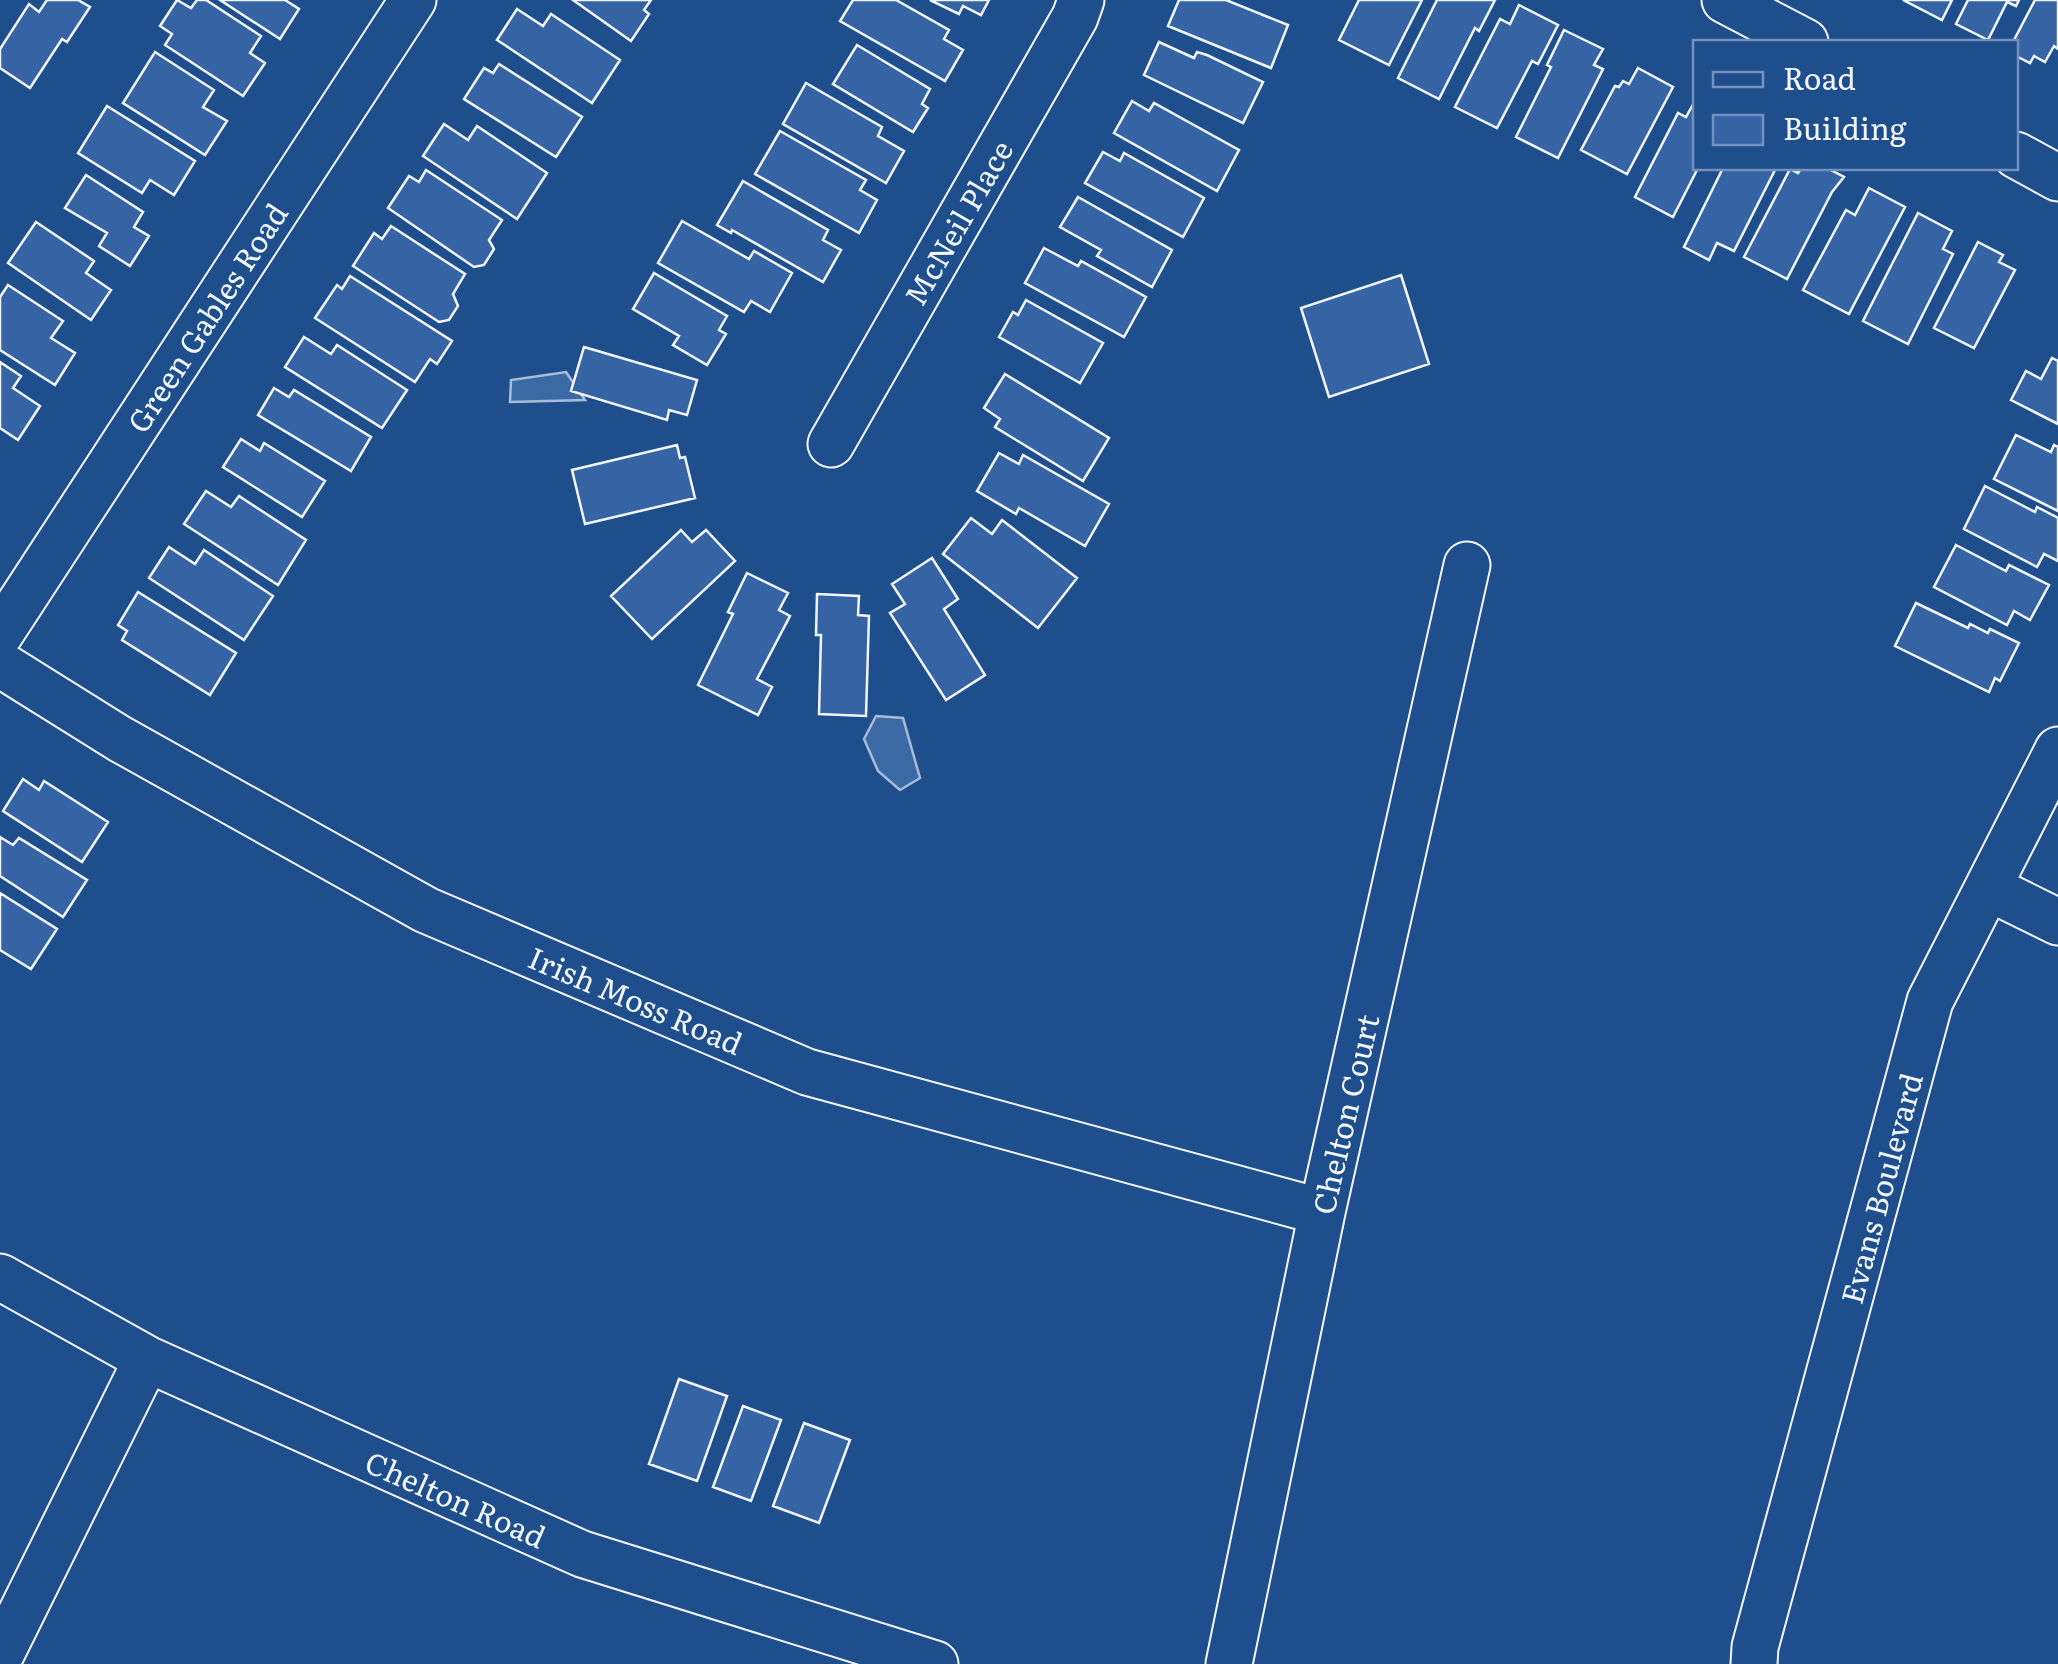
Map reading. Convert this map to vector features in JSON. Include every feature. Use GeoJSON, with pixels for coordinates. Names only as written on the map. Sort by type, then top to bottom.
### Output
{"type":"FeatureCollection","features":[{"type":"Feature","properties":{"kind":"street","name":"Green Gables Road"},"geometry":{"type":"LineString","coordinates":[[0,634],[413,0]]}},
{"type":"Feature","properties":{"kind":"street","name":"McNeil Place"},"geometry":{"type":"LineString","coordinates":[[831,444],[1075,17],[1081,0]]}},
{"type":"Feature","properties":{"kind":"street"},"geometry":{"type":"LineString","coordinates":[[1725,0],[1801,40]]}},
{"type":"Feature","properties":{"kind":"street"},"geometry":{"type":"LineString","coordinates":[[2018,156],[2058,178]]}},
{"type":"Feature","properties":{"kind":"street","name":"Chelton Court"},"geometry":{"type":"LineString","coordinates":[[1229,1664],[1322,1212],[1467,565]]}},
{"type":"Feature","properties":{"kind":"street","name":"Irish Moss Road"},"geometry":{"type":"LineString","coordinates":[[0,664],[120,739],[426,910],[807,1072],[1322,1212]]}},
{"type":"Feature","properties":{"kind":"street","name":"Evans Boulevard"},"geometry":{"type":"LineString","coordinates":[[1752,1658],[1930,1001],[2058,750]]}},
{"type":"Feature","properties":{"kind":"street"},"geometry":{"type":"LineString","coordinates":[[1989,888],[2058,922]]}},
{"type":"Feature","properties":{"kind":"street","name":"Chelton Road"},"geometry":{"type":"LineString","coordinates":[[0,1277],[146,1359],[582,1554],[935,1664]]}},
{"type":"Feature","properties":{"kind":"street"},"geometry":{"type":"LineString","coordinates":[[0,1656],[146,1359]]}},
{"type":"Feature","properties":{"kind":"water"},"geometry":{"type":"Polygon","coordinates":[[[566,372],[585,400],[510,402],[511,380],[566,372]]]}},
{"type":"Feature","properties":{"kind":"water"},"geometry":{"type":"Polygon","coordinates":[[[876,716],[903,718],[920,778],[900,790],[878,771],[864,739],[876,716]]]}},
{"type":"Feature","properties":{"kind":"building"},"geometry":{"type":"Polygon","coordinates":[[[47,0],[78,0],[90,7],[67,42],[62,39],[30,88],[0,68],[0,49],[29,4],[39,12],[47,0]]]}},
{"type":"Feature","properties":{"kind":"building"},"geometry":{"type":"Polygon","coordinates":[[[177,0],[191,8],[197,0],[206,0],[261,36],[250,53],[265,63],[243,96],[165,45],[172,34],[160,26],[177,0]]]}},
{"type":"Feature","properties":{"kind":"building"},"geometry":{"type":"Polygon","coordinates":[[[220,0],[285,0],[299,9],[280,39],[220,0]]]}},
{"type":"Feature","properties":{"kind":"building"},"geometry":{"type":"Polygon","coordinates":[[[573,0],[651,0],[644,10],[649,14],[631,41],[573,0]]]}},
{"type":"Feature","properties":{"kind":"building"},"geometry":{"type":"Polygon","coordinates":[[[853,0],[896,0],[949,30],[944,39],[963,50],[945,81],[840,21],[853,0]]]}},
{"type":"Feature","properties":{"kind":"building"},"geometry":{"type":"Polygon","coordinates":[[[930,0],[989,0],[981,15],[963,6],[959,14],[930,0]]]}},
{"type":"Feature","properties":{"kind":"building"},"geometry":{"type":"Polygon","coordinates":[[[1179,0],[1226,0],[1288,25],[1271,68],[1168,26],[1179,0]]]}},
{"type":"Feature","properties":{"kind":"building"},"geometry":{"type":"Polygon","coordinates":[[[1359,0],[1422,0],[1389,65],[1339,40],[1359,0]]]}},
{"type":"Feature","properties":{"kind":"building"},"geometry":{"type":"Polygon","coordinates":[[[1437,0],[1495,0],[1479,31],[1475,28],[1439,99],[1398,78],[1437,0]]]}},
{"type":"Feature","properties":{"kind":"building"},"geometry":{"type":"Polygon","coordinates":[[[1903,0],[1952,0],[1942,20],[1903,0]]]}},
{"type":"Feature","properties":{"kind":"building"},"geometry":{"type":"Polygon","coordinates":[[[1968,0],[2019,0],[2016,6],[2007,2],[1988,40],[1956,24],[1968,0]]]}},
{"type":"Feature","properties":{"kind":"building"},"geometry":{"type":"Polygon","coordinates":[[[2035,0],[2058,0],[2058,49],[2054,46],[2045,62],[2034,56],[2030,63],[2018,57],[2018,40],[2014,40],[2035,0]]]}},
{"type":"Feature","properties":{"kind":"building"},"geometry":{"type":"Polygon","coordinates":[[[1519,5],[1558,25],[1538,64],[1532,61],[1497,128],[1455,107],[1500,19],[1510,24],[1519,5]]]}},
{"type":"Feature","properties":{"kind":"building"},"geometry":{"type":"Polygon","coordinates":[[[517,9],[543,26],[551,14],[620,60],[592,103],[497,40],[517,9]]]}},
{"type":"Feature","properties":{"kind":"building"},"geometry":{"type":"Polygon","coordinates":[[[1564,30],[1603,49],[1594,65],[1603,69],[1558,158],[1516,137],[1551,67],[1547,65],[1564,30]]]}},
{"type":"Feature","properties":{"kind":"building"},"geometry":{"type":"Polygon","coordinates":[[[1159,42],[1194,58],[1197,52],[1207,55],[1263,82],[1243,123],[1144,75],[1159,42]]]}},
{"type":"Feature","properties":{"kind":"building"},"geometry":{"type":"Polygon","coordinates":[[[857,45],[930,89],[922,104],[928,108],[913,132],[833,84],[857,45]]]}},
{"type":"Feature","properties":{"kind":"building"},"geometry":{"type":"Polygon","coordinates":[[[155,52],[214,90],[203,107],[227,121],[205,155],[123,103],[155,52]]]}},
{"type":"Feature","properties":{"kind":"building"},"geometry":{"type":"Polygon","coordinates":[[[499,64],[582,117],[556,157],[464,99],[484,68],[493,73],[499,64]]]}},
{"type":"Feature","properties":{"kind":"building"},"geometry":{"type":"Polygon","coordinates":[[[1638,68],[1673,87],[1627,174],[1581,150],[1615,86],[1623,81],[1629,84],[1638,68]]]}},
{"type":"Feature","properties":{"kind":"building"},"geometry":{"type":"Polygon","coordinates":[[[806,83],[882,127],[878,136],[904,151],[886,183],[783,124],[806,83]]]}},
{"type":"Feature","properties":{"kind":"building"},"geometry":{"type":"Polygon","coordinates":[[[1132,101],[1149,111],[1154,103],[1239,150],[1217,191],[1114,133],[1132,101]]]}},
{"type":"Feature","properties":{"kind":"building"},"geometry":{"type":"Polygon","coordinates":[[[1693,104],[1693,170],[1697,170],[1673,217],[1635,197],[1678,113],[1686,117],[1693,104]]]}},
{"type":"Feature","properties":{"kind":"building"},"geometry":{"type":"Polygon","coordinates":[[[107,106],[195,161],[174,195],[150,180],[142,193],[78,153],[107,106]]]}},
{"type":"Feature","properties":{"kind":"building"},"geometry":{"type":"Polygon","coordinates":[[[444,124],[468,140],[477,126],[547,173],[517,219],[423,156],[444,124]]]}},
{"type":"Feature","properties":{"kind":"building"},"geometry":{"type":"Polygon","coordinates":[[[780,131],[866,180],[860,190],[877,200],[859,233],[755,174],[780,131]]]}},
{"type":"Feature","properties":{"kind":"building"},"geometry":{"type":"Polygon","coordinates":[[[1103,152],[1120,161],[1124,153],[1204,198],[1183,237],[1085,183],[1103,152]]]}},
{"type":"Feature","properties":{"kind":"building"},"geometry":{"type":"Polygon","coordinates":[[[426,170],[502,220],[489,240],[494,249],[484,265],[474,267],[388,208],[409,176],[419,182],[426,170]]]}},
{"type":"Feature","properties":{"kind":"building"},"geometry":{"type":"Polygon","coordinates":[[[1722,170],[1775,170],[1734,251],[1717,243],[1709,260],[1684,247],[1722,170]]]}},
{"type":"Feature","properties":{"kind":"building"},"geometry":{"type":"Polygon","coordinates":[[[1789,170],[1831,170],[1844,177],[1832,192],[1787,279],[1744,257],[1789,170]]]}},
{"type":"Feature","properties":{"kind":"building"},"geometry":{"type":"Polygon","coordinates":[[[86,175],[143,212],[134,227],[149,236],[130,266],[99,246],[107,233],[65,208],[86,175]]]}},
{"type":"Feature","properties":{"kind":"building"},"geometry":{"type":"Polygon","coordinates":[[[743,181],[828,230],[823,240],[841,250],[823,282],[717,225],[743,181]]]}},
{"type":"Feature","properties":{"kind":"building"},"geometry":{"type":"Polygon","coordinates":[[[1869,188],[1905,207],[1849,314],[1803,290],[1846,210],[1855,215],[1869,188]]]}},
{"type":"Feature","properties":{"kind":"building"},"geometry":{"type":"Polygon","coordinates":[[[1078,197],[1172,250],[1152,287],[1097,256],[1101,250],[1060,227],[1078,197]]]}},
{"type":"Feature","properties":{"kind":"building"},"geometry":{"type":"Polygon","coordinates":[[[1918,213],[1952,231],[1943,249],[1953,254],[1908,344],[1863,321],[1918,213]]]}},
{"type":"Feature","properties":{"kind":"building"},"geometry":{"type":"Polygon","coordinates":[[[682,221],[749,259],[754,251],[792,273],[770,312],[751,301],[744,312],[658,263],[682,221]]]}},
{"type":"Feature","properties":{"kind":"building"},"geometry":{"type":"Polygon","coordinates":[[[36,222],[94,261],[86,273],[111,290],[91,320],[8,263],[36,222]]]}},
{"type":"Feature","properties":{"kind":"building"},"geometry":{"type":"Polygon","coordinates":[[[391,226],[465,274],[453,294],[458,306],[449,320],[439,322],[353,266],[374,233],[382,239],[391,226]]]}},
{"type":"Feature","properties":{"kind":"building"},"geometry":{"type":"Polygon","coordinates":[[[1978,242],[2003,255],[1999,262],[2015,270],[1974,348],[1934,328],[1978,242]]]}},
{"type":"Feature","properties":{"kind":"building"},"geometry":{"type":"Polygon","coordinates":[[[1044,248],[1078,266],[1081,261],[1146,297],[1124,337],[1025,283],[1044,248]]]}},
{"type":"Feature","properties":{"kind":"building"},"geometry":{"type":"Polygon","coordinates":[[[654,273],[727,316],[719,330],[726,334],[707,365],[673,345],[679,336],[633,309],[654,273]]]}},
{"type":"Feature","properties":{"kind":"building"},"geometry":{"type":"Polygon","coordinates":[[[1401,275],[1429,364],[1329,397],[1301,308],[1401,275]]]}},
{"type":"Feature","properties":{"kind":"building"},"geometry":{"type":"Polygon","coordinates":[[[350,276],[452,341],[437,364],[430,359],[415,382],[315,318],[337,285],[342,289],[350,276]]]}},
{"type":"Feature","properties":{"kind":"building"},"geometry":{"type":"Polygon","coordinates":[[[8,285],[63,321],[51,338],[75,353],[55,385],[0,350],[0,297],[8,285]]]}},
{"type":"Feature","properties":{"kind":"building"},"geometry":{"type":"Polygon","coordinates":[[[1026,300],[1103,343],[1080,383],[999,337],[1013,312],[1018,315],[1026,300]]]}},
{"type":"Feature","properties":{"kind":"building"},"geometry":{"type":"Polygon","coordinates":[[[304,337],[331,354],[337,345],[407,390],[382,428],[285,367],[304,337]]]}},
{"type":"Feature","properties":{"kind":"building"},"geometry":{"type":"Polygon","coordinates":[[[584,347],[697,380],[687,415],[669,410],[667,420],[571,391],[584,347]]]}},
{"type":"Feature","properties":{"kind":"building"},"geometry":{"type":"Polygon","coordinates":[[[2052,358],[2058,361],[2058,424],[2011,400],[2026,371],[2041,379],[2052,358]]]}},
{"type":"Feature","properties":{"kind":"building"},"geometry":{"type":"Polygon","coordinates":[[[0,362],[21,376],[13,388],[40,406],[18,440],[0,428],[0,362]]]}},
{"type":"Feature","properties":{"kind":"building"},"geometry":{"type":"Polygon","coordinates":[[[1005,374],[1109,438],[1083,481],[995,427],[1000,419],[984,408],[1005,374]]]}},
{"type":"Feature","properties":{"kind":"building"},"geometry":{"type":"Polygon","coordinates":[[[274,388],[289,397],[294,390],[371,437],[351,471],[258,415],[274,388]]]}},
{"type":"Feature","properties":{"kind":"building"},"geometry":{"type":"Polygon","coordinates":[[[2016,435],[2051,452],[2054,445],[2058,447],[2058,511],[1994,479],[2016,435]]]}},
{"type":"Feature","properties":{"kind":"building"},"geometry":{"type":"Polygon","coordinates":[[[241,439],[260,451],[264,443],[325,481],[302,517],[223,467],[241,439]]]}},
{"type":"Feature","properties":{"kind":"building"},"geometry":{"type":"Polygon","coordinates":[[[677,445],[680,458],[685,457],[695,498],[585,524],[572,470],[677,445]]]}},
{"type":"Feature","properties":{"kind":"building"},"geometry":{"type":"Polygon","coordinates":[[[999,453],[1019,464],[1023,455],[1109,504],[1085,546],[1019,508],[1016,514],[977,491],[999,453]]]}},
{"type":"Feature","properties":{"kind":"building"},"geometry":{"type":"Polygon","coordinates":[[[1985,486],[2035,512],[2037,507],[2058,518],[2058,561],[2044,554],[2037,567],[1964,529],[1985,486]]]}},
{"type":"Feature","properties":{"kind":"building"},"geometry":{"type":"Polygon","coordinates":[[[206,491],[231,507],[239,496],[306,540],[278,585],[184,524],[206,491]]]}},
{"type":"Feature","properties":{"kind":"building"},"geometry":{"type":"Polygon","coordinates":[[[971,518],[992,534],[1002,520],[1077,578],[1038,628],[943,554],[971,518]]]}},
{"type":"Feature","properties":{"kind":"building"},"geometry":{"type":"Polygon","coordinates":[[[681,530],[692,542],[706,530],[735,561],[652,639],[611,596],[681,530]]]}},
{"type":"Feature","properties":{"kind":"building"},"geometry":{"type":"Polygon","coordinates":[[[1956,545],[2006,571],[2009,565],[2049,585],[2030,620],[2014,611],[2007,625],[1934,587],[1956,545]]]}},
{"type":"Feature","properties":{"kind":"building"},"geometry":{"type":"Polygon","coordinates":[[[169,547],[195,564],[204,550],[273,596],[244,640],[149,578],[169,547]]]}},
{"type":"Feature","properties":{"kind":"building"},"geometry":{"type":"Polygon","coordinates":[[[932,558],[958,599],[944,609],[985,675],[946,700],[890,613],[905,604],[892,584],[932,558]]]}},
{"type":"Feature","properties":{"kind":"building"},"geometry":{"type":"Polygon","coordinates":[[[747,573],[788,593],[779,610],[790,616],[757,679],[772,687],[758,715],[698,685],[733,614],[728,612],[747,573]]]}},
{"type":"Feature","properties":{"kind":"building"},"geometry":{"type":"Polygon","coordinates":[[[138,592],[236,653],[210,695],[122,640],[127,631],[118,625],[138,592]]]}},
{"type":"Feature","properties":{"kind":"building"},"geometry":{"type":"Polygon","coordinates":[[[817,594],[859,596],[858,615],[869,616],[866,716],[819,714],[821,635],[816,635],[817,594]]]}},
{"type":"Feature","properties":{"kind":"building"},"geometry":{"type":"Polygon","coordinates":[[[1916,603],[1968,628],[1970,624],[1988,633],[1990,629],[2019,643],[2000,681],[1995,678],[1989,692],[1895,646],[1916,603]]]}},
{"type":"Feature","properties":{"kind":"building"},"geometry":{"type":"Polygon","coordinates":[[[23,779],[39,790],[44,781],[108,822],[82,862],[3,811],[23,779]]]}},
{"type":"Feature","properties":{"kind":"building"},"geometry":{"type":"Polygon","coordinates":[[[0,837],[13,845],[19,838],[87,880],[63,917],[0,876],[0,837]]]}},
{"type":"Feature","properties":{"kind":"building"},"geometry":{"type":"Polygon","coordinates":[[[0,893],[57,929],[31,969],[0,950],[0,893]]]}},
{"type":"Feature","properties":{"kind":"building"},"geometry":{"type":"Polygon","coordinates":[[[679,1379],[727,1396],[697,1481],[649,1464],[679,1379]]]}},
{"type":"Feature","properties":{"kind":"building"},"geometry":{"type":"Polygon","coordinates":[[[743,1406],[781,1420],[751,1501],[713,1487],[743,1406]]]}},
{"type":"Feature","properties":{"kind":"building"},"geometry":{"type":"Polygon","coordinates":[[[804,1423],[850,1440],[819,1523],[773,1506],[804,1423]]]}}]}
